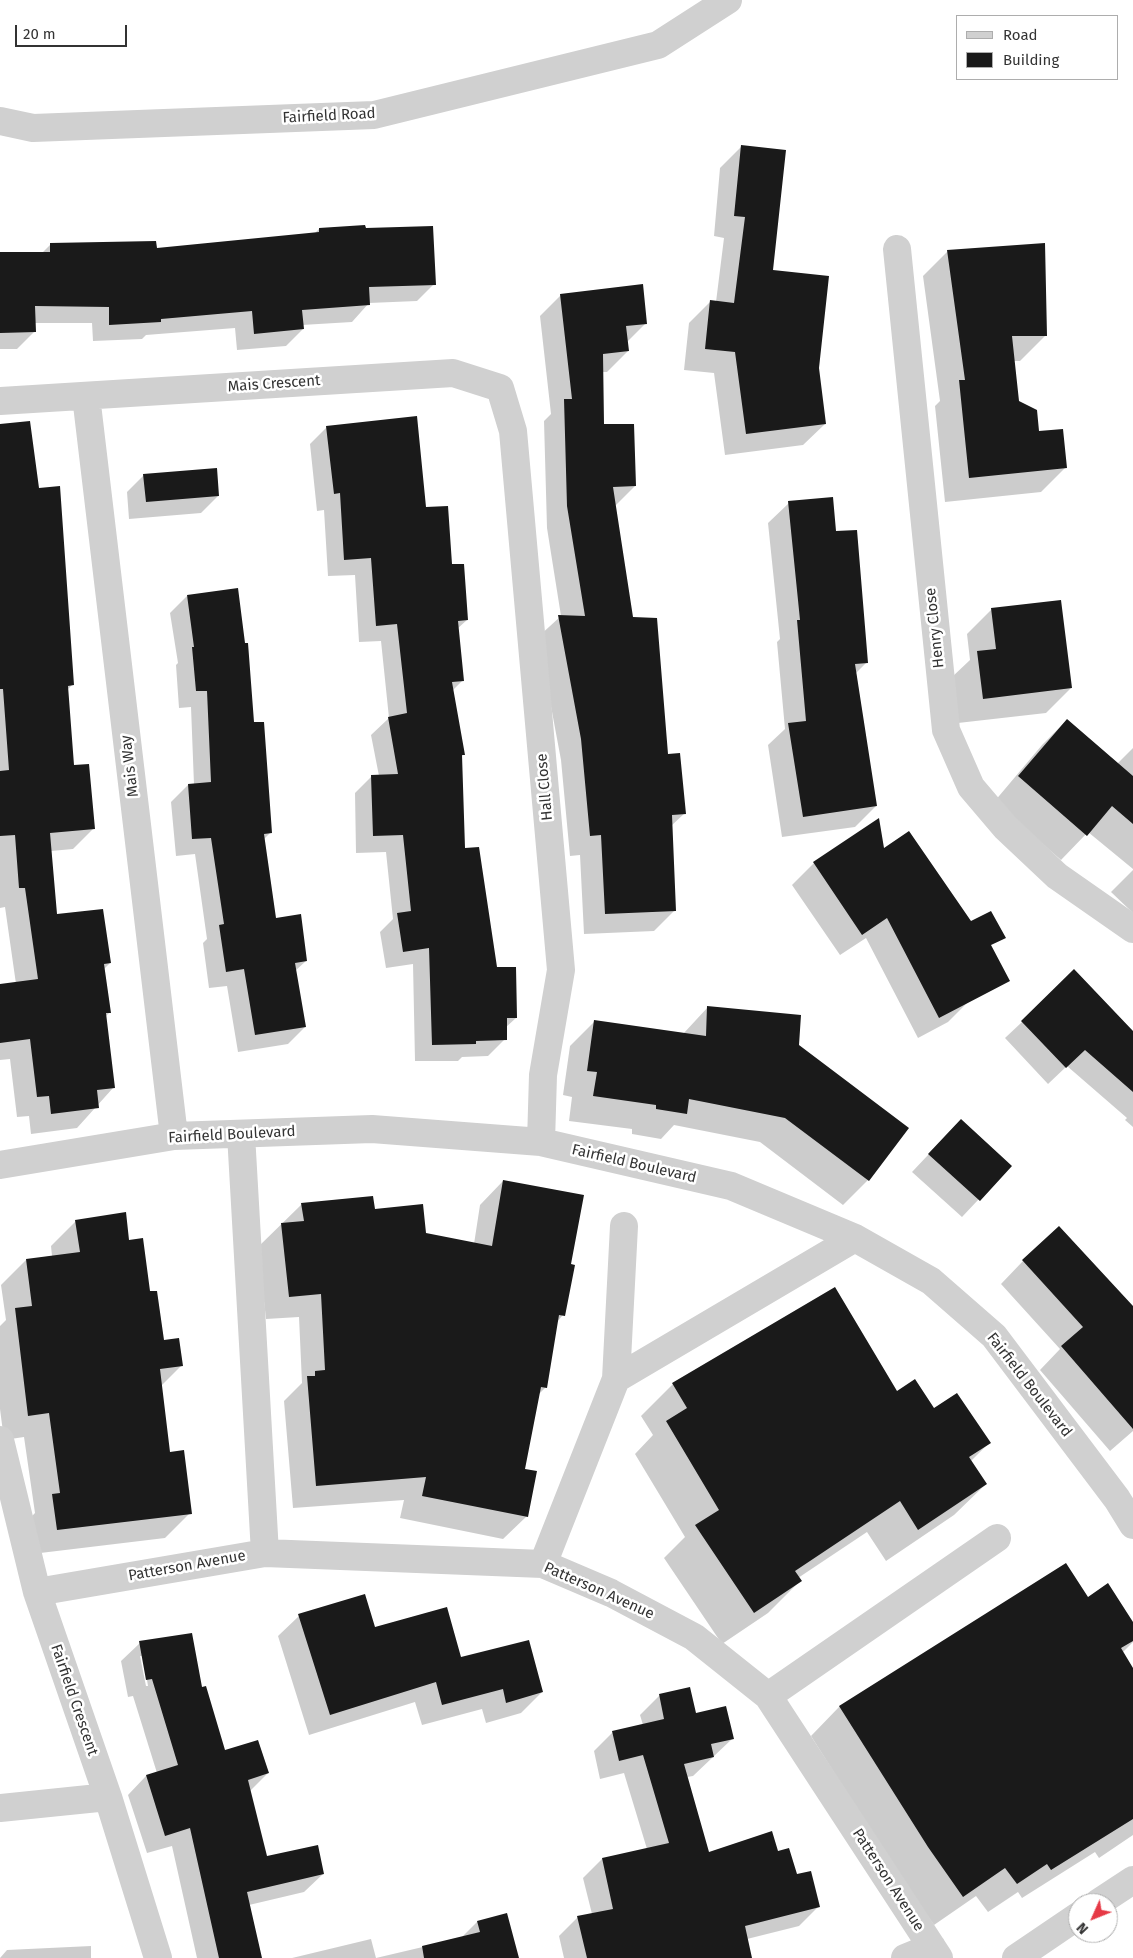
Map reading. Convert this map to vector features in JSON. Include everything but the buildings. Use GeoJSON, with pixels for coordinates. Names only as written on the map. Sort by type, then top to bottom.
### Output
{"type":"FeatureCollection","features":[{"type":"Feature","properties":{"kind":"street","name":"Fairfield Road"},"geometry":{"type":"LineString","coordinates":[[0,121],[33,128],[374,115],[658,45],[728,0]]}},
{"type":"Feature","properties":{"kind":"street","name":"Henry Close"},"geometry":{"type":"LineString","coordinates":[[897,249],[946,730],[971,787],[1005,827],[1058,876],[1133,930]]}},
{"type":"Feature","properties":{"kind":"street","name":"Mais Crescent"},"geometry":{"type":"LineString","coordinates":[[0,401],[453,373],[500,388],[514,431]]}},
{"type":"Feature","properties":{"kind":"street","name":"Mais Way"},"geometry":{"type":"LineString","coordinates":[[86,396],[174,1136]]}},
{"type":"Feature","properties":{"kind":"street","name":"Hall Close"},"geometry":{"type":"LineString","coordinates":[[514,431],[561,970],[543,1075],[540,1142]]}},
{"type":"Feature","properties":{"kind":"street","name":"Fairfield Boulevard"},"geometry":{"type":"LineString","coordinates":[[0,1165],[174,1136],[372,1129],[540,1142],[731,1186],[855,1238],[931,1281],[994,1336],[1125,1494],[1133,1524]]}},
{"type":"Feature","properties":{"kind":"street"},"geometry":{"type":"LineString","coordinates":[[241,1134],[265,1553]]}},
{"type":"Feature","properties":{"kind":"street"},"geometry":{"type":"LineString","coordinates":[[543,1564],[616,1379],[624,1226]]}},
{"type":"Feature","properties":{"kind":"street"},"geometry":{"type":"LineString","coordinates":[[616,1379],[855,1238]]}},
{"type":"Feature","properties":{"kind":"street","name":"Fairfield Crescent"},"geometry":{"type":"LineString","coordinates":[[0,1440],[36,1592],[108,1797],[158,1958]]}},
{"type":"Feature","properties":{"kind":"street"},"geometry":{"type":"LineString","coordinates":[[768,1696],[997,1538]]}},
{"type":"Feature","properties":{"kind":"street","name":"Patterson Avenue"},"geometry":{"type":"LineString","coordinates":[[36,1592],[265,1553],[543,1564],[611,1593],[694,1637],[768,1696],[935,1953]]}},
{"type":"Feature","properties":{"kind":"street"},"geometry":{"type":"LineString","coordinates":[[0,1808],[108,1797]]}},
{"type":"Feature","properties":{"kind":"street"},"geometry":{"type":"LineString","coordinates":[[1113,1893],[1133,1880]]}},
{"type":"Feature","properties":{"kind":"street"},"geometry":{"type":"LineString","coordinates":[[1016,1958],[1068,1923]]}},
{"type":"Feature","properties":{"kind":"street"},"geometry":{"type":"LineString","coordinates":[[905,1958],[935,1953]]}}]}
